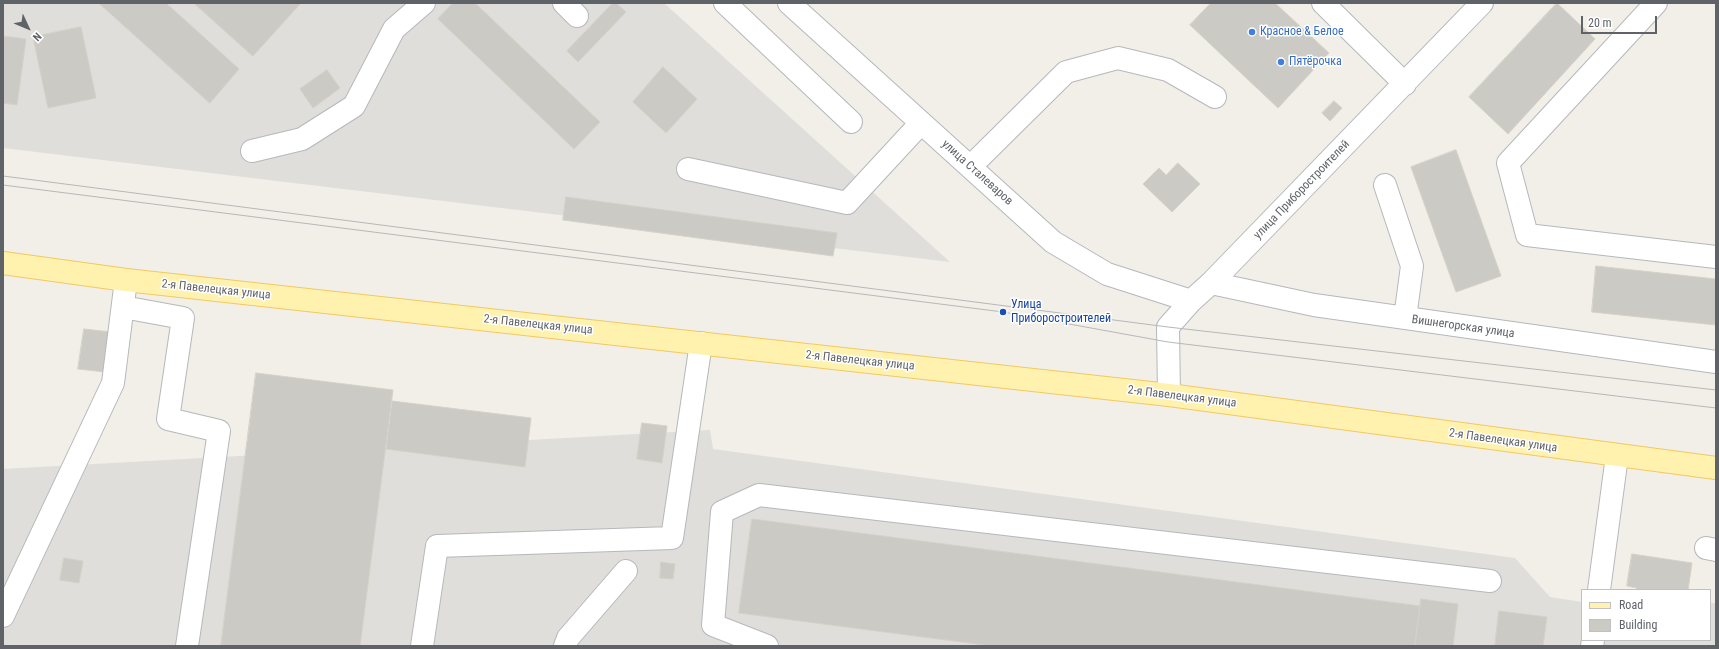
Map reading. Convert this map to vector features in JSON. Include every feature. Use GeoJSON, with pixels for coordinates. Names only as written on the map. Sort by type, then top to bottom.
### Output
{"type":"FeatureCollection","features":[{"type":"Feature","properties":{"kind":"main road","name":"2-я Павелецкая улица"},"geometry":{"type":"LineString","coordinates":[[3,263],[126,280],[1169,395],[1617,456],[1716,468]]}},
{"type":"Feature","properties":{"kind":"street"},"geometry":{"type":"LineString","coordinates":[[252,151],[302,139],[354,106],[394,29],[424,3]]}},
{"type":"Feature","properties":{"kind":"street"},"geometry":{"type":"LineString","coordinates":[[725,3],[851,122]]}},
{"type":"Feature","properties":{"kind":"street","name":"улица Сталеваров"},"geometry":{"type":"LineString","coordinates":[[789,3],[1054,242],[1107,274],[1191,300]]}},
{"type":"Feature","properties":{"kind":"street"},"geometry":{"type":"LineString","coordinates":[[1323,3],[1405,84]]}},
{"type":"Feature","properties":{"kind":"street","name":"улица Приборостроителей"},"geometry":{"type":"LineString","coordinates":[[1169,395],[1168,327],[1191,300],[1211,283],[1482,3]]}},
{"type":"Feature","properties":{"kind":"street"},"geometry":{"type":"LineString","coordinates":[[1656,3],[1508,163],[1527,235],[1716,257]]}},
{"type":"Feature","properties":{"kind":"street"},"geometry":{"type":"LineString","coordinates":[[970,167],[1066,72],[1118,58],[1168,70],[1215,97]]}},
{"type":"Feature","properties":{"kind":"street"},"geometry":{"type":"LineString","coordinates":[[688,169],[847,203],[921,123]]}},
{"type":"Feature","properties":{"kind":"street"},"geometry":{"type":"LineString","coordinates":[[1385,185],[1412,266],[1405,318]]}},
{"type":"Feature","properties":{"kind":"street"},"geometry":{"type":"LineString","coordinates":[[3,616],[113,383],[126,280]]}},
{"type":"Feature","properties":{"kind":"street","name":"Вишнегорская улица"},"geometry":{"type":"LineString","coordinates":[[1211,283],[1314,305],[1716,362]]}},
{"type":"Feature","properties":{"kind":"street"},"geometry":{"type":"LineString","coordinates":[[123,307],[183,318],[168,419],[219,431],[187,646]]}},
{"type":"Feature","properties":{"kind":"street"},"geometry":{"type":"LineString","coordinates":[[422,646],[437,546],[672,538],[701,343]]}},
{"type":"Feature","properties":{"kind":"street"},"geometry":{"type":"LineString","coordinates":[[1599,589],[1617,456]]}},
{"type":"Feature","properties":{"kind":"street"},"geometry":{"type":"LineString","coordinates":[[767,646],[714,625],[722,512],[759,495],[1490,581]]}},
{"type":"Feature","properties":{"kind":"street"},"geometry":{"type":"LineString","coordinates":[[565,646],[568,638],[626,571]]}},
{"type":"Feature","properties":{"kind":"shaded area"},"geometry":{"type":"Polygon","coordinates":[[[3,3],[664,3],[950,262],[3,148],[3,3]]]}},
{"type":"Feature","properties":{"kind":"shaded area"},"geometry":{"type":"Polygon","coordinates":[[[710,430],[713,449],[1515,558],[1550,597],[1581,602],[1581,641],[1711,641],[1711,603],[1716,603],[1716,646],[3,646],[3,469],[710,430]]]}},
{"type":"Feature","properties":{"kind":"building"},"geometry":{"type":"Polygon","coordinates":[[[99,3],[166,3],[239,69],[210,103],[99,3]]]}},
{"type":"Feature","properties":{"kind":"building"},"geometry":{"type":"Polygon","coordinates":[[[194,3],[301,3],[253,56],[194,3]]]}},
{"type":"Feature","properties":{"kind":"building"},"geometry":{"type":"Polygon","coordinates":[[[453,3],[475,3],[600,122],[574,149],[438,19],[453,3]]]}},
{"type":"Feature","properties":{"kind":"building"},"geometry":{"type":"Polygon","coordinates":[[[613,3],[616,3],[626,12],[578,62],[567,51],[613,3]]]}},
{"type":"Feature","properties":{"kind":"building"},"geometry":{"type":"Polygon","coordinates":[[[1211,3],[1275,3],[1329,53],[1278,108],[1190,25],[1211,3]]]}},
{"type":"Feature","properties":{"kind":"building"},"geometry":{"type":"Polygon","coordinates":[[[1557,3],[1595,39],[1508,134],[1469,97],[1557,3]]]}},
{"type":"Feature","properties":{"kind":"building"},"geometry":{"type":"Polygon","coordinates":[[[81,27],[96,98],[48,108],[33,37],[81,27]]]}},
{"type":"Feature","properties":{"kind":"building"},"geometry":{"type":"Polygon","coordinates":[[[3,36],[26,39],[17,105],[3,103],[3,36]]]}},
{"type":"Feature","properties":{"kind":"building"},"geometry":{"type":"Polygon","coordinates":[[[663,67],[697,99],[666,133],[633,102],[663,67]]]}},
{"type":"Feature","properties":{"kind":"building"},"geometry":{"type":"Polygon","coordinates":[[[327,70],[340,88],[313,108],[300,89],[327,70]]]}},
{"type":"Feature","properties":{"kind":"building"},"geometry":{"type":"Polygon","coordinates":[[[1334,101],[1342,108],[1330,121],[1322,113],[1334,101]]]}},
{"type":"Feature","properties":{"kind":"building"},"geometry":{"type":"Polygon","coordinates":[[[1456,150],[1501,276],[1456,292],[1411,167],[1456,150]]]}},
{"type":"Feature","properties":{"kind":"building"},"geometry":{"type":"Polygon","coordinates":[[[1178,163],[1200,184],[1172,212],[1143,184],[1159,168],[1166,175],[1178,163]]]}},
{"type":"Feature","properties":{"kind":"building"},"geometry":{"type":"Polygon","coordinates":[[[566,197],[837,233],[833,256],[563,220],[566,197]]]}},
{"type":"Feature","properties":{"kind":"building"},"geometry":{"type":"Polygon","coordinates":[[[1596,266],[1716,279],[1716,325],[1592,312],[1596,266]]]}},
{"type":"Feature","properties":{"kind":"building"},"geometry":{"type":"Polygon","coordinates":[[[84,329],[111,332],[105,372],[78,369],[84,329]]]}},
{"type":"Feature","properties":{"kind":"building"},"geometry":{"type":"Polygon","coordinates":[[[256,373],[393,390],[360,646],[221,646],[256,373]]]}},
{"type":"Feature","properties":{"kind":"building"},"geometry":{"type":"Polygon","coordinates":[[[392,401],[531,418],[525,467],[386,449],[392,401]]]}},
{"type":"Feature","properties":{"kind":"building"},"geometry":{"type":"Polygon","coordinates":[[[642,423],[667,426],[662,463],[637,459],[642,423]]]}},
{"type":"Feature","properties":{"kind":"building"},"geometry":{"type":"Polygon","coordinates":[[[752,519],[1420,606],[1415,646],[992,646],[739,613],[752,519]]]}},
{"type":"Feature","properties":{"kind":"building"},"geometry":{"type":"Polygon","coordinates":[[[1632,554],[1692,563],[1688,589],[1636,589],[1627,586],[1632,554]]]}},
{"type":"Feature","properties":{"kind":"building"},"geometry":{"type":"Polygon","coordinates":[[[64,558],[83,561],[79,583],[60,580],[64,558]]]}},
{"type":"Feature","properties":{"kind":"building"},"geometry":{"type":"Polygon","coordinates":[[[661,562],[675,564],[673,579],[660,578],[661,562]]]}},
{"type":"Feature","properties":{"kind":"building"},"geometry":{"type":"Polygon","coordinates":[[[1421,599],[1458,604],[1453,646],[1415,646],[1421,599]]]}},
{"type":"Feature","properties":{"kind":"building"},"geometry":{"type":"Polygon","coordinates":[[[1499,611],[1547,617],[1543,646],[1495,646],[1499,611]]]}},
{"type":"Feature","properties":{"kind":"tram line"},"geometry":{"type":"LineString","coordinates":[[3,176],[1168,327],[1716,390]]}},
{"type":"Feature","properties":{"kind":"tram line"},"geometry":{"type":"LineString","coordinates":[[3,185],[1003,312],[1168,342],[1716,408]]}},
{"type":"Feature","properties":{"kind":"place","name":"Красное & Белое"},"geometry":{"type":"Point","coordinates":[1252,32]}},
{"type":"Feature","properties":{"kind":"place","name":"Пятёрочка"},"geometry":{"type":"Point","coordinates":[1281,62]}},
{"type":"Feature","properties":{"kind":"place","name":"Улица Приборостроителей"},"geometry":{"type":"Point","coordinates":[1003,312]}}]}
